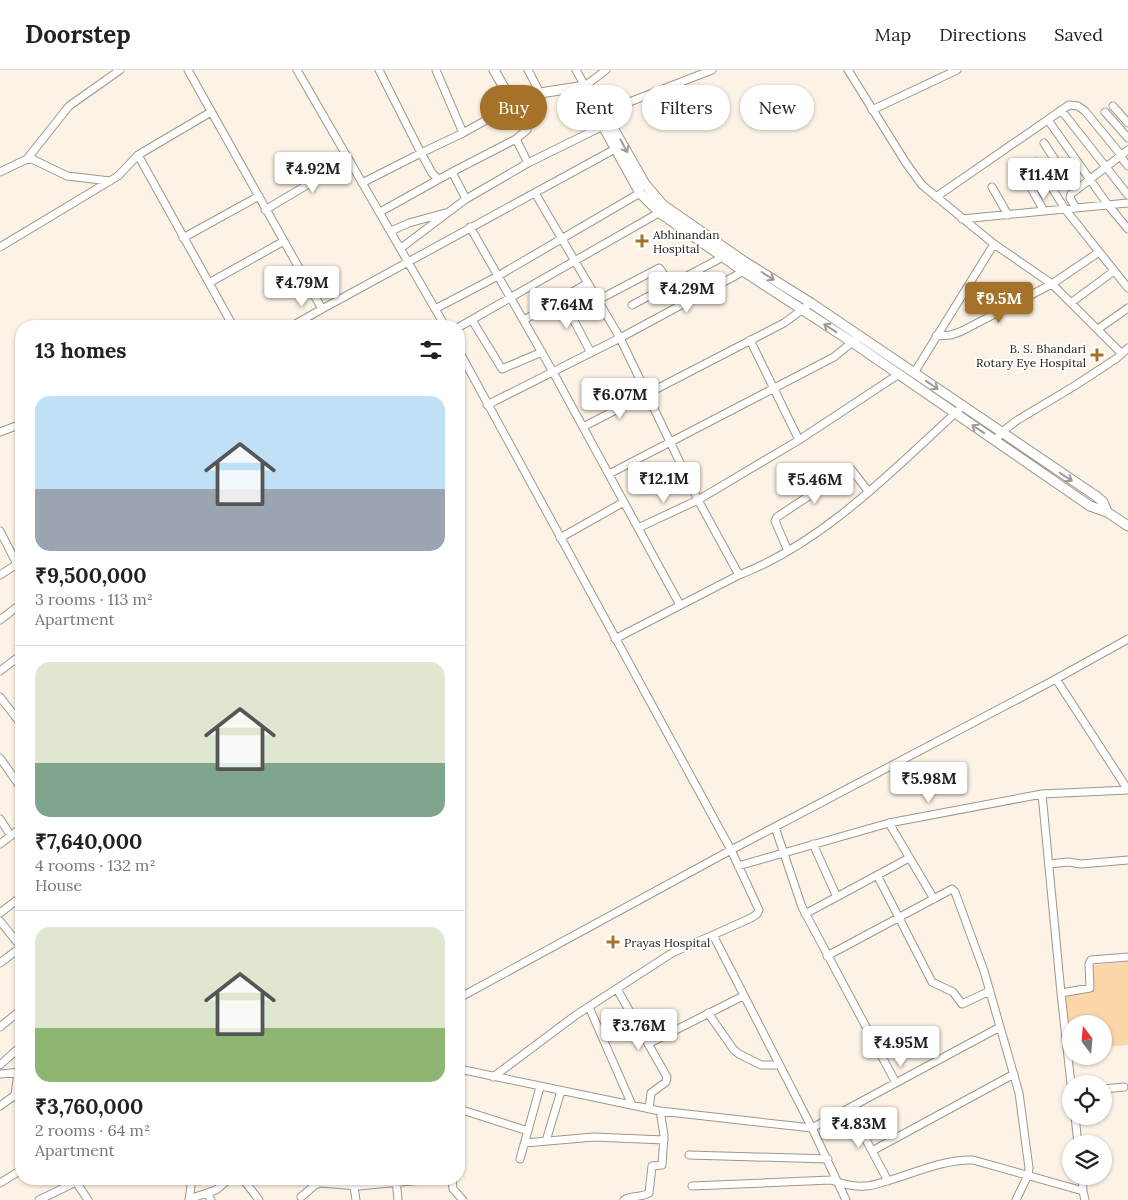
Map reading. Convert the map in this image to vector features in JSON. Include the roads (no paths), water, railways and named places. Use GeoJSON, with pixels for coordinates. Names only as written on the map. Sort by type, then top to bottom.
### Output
{"type":"FeatureCollection","features":[{"type":"Feature","properties":{"kind":"main road"},"geometry":{"type":"LineString","coordinates":[[494,70],[503,85]]}},
{"type":"Feature","properties":{"kind":"main road"},"geometry":{"type":"LineString","coordinates":[[605,130],[640,193],[722,257],[803,310],[856,338],[914,373],[1096,496],[1103,502],[1107,512]]}},
{"type":"Feature","properties":{"kind":"main road"},"geometry":{"type":"LineString","coordinates":[[612,130],[663,210],[811,303],[898,374],[1090,506],[1107,512],[1128,526]]}},
{"type":"Feature","properties":{"kind":"street"},"geometry":{"type":"LineString","coordinates":[[0,172],[27,159],[69,106],[120,70]]}},
{"type":"Feature","properties":{"kind":"street"},"geometry":{"type":"LineString","coordinates":[[188,70],[322,309]]}},
{"type":"Feature","properties":{"kind":"street"},"geometry":{"type":"LineString","coordinates":[[297,70],[441,320]]}},
{"type":"Feature","properties":{"kind":"street"},"geometry":{"type":"LineString","coordinates":[[379,70],[420,153],[438,180]]}},
{"type":"Feature","properties":{"kind":"street"},"geometry":{"type":"LineString","coordinates":[[436,70],[463,132]]}},
{"type":"Feature","properties":{"kind":"street"},"geometry":{"type":"LineString","coordinates":[[528,70],[536,85]]}},
{"type":"Feature","properties":{"kind":"street"},"geometry":{"type":"LineString","coordinates":[[576,70],[584,85]]}},
{"type":"Feature","properties":{"kind":"street"},"geometry":{"type":"LineString","coordinates":[[586,85],[606,70]]}},
{"type":"Feature","properties":{"kind":"street"},"geometry":{"type":"LineString","coordinates":[[632,99],[712,70]]}},
{"type":"Feature","properties":{"kind":"street"},"geometry":{"type":"LineString","coordinates":[[848,70],[906,163],[922,185],[994,244],[1052,284],[1121,353]]}},
{"type":"Feature","properties":{"kind":"street"},"geometry":{"type":"LineString","coordinates":[[872,110],[957,70]]}},
{"type":"Feature","properties":{"kind":"street"},"geometry":{"type":"LineString","coordinates":[[936,197],[1069,105],[1078,106],[1085,111],[1128,166]]}},
{"type":"Feature","properties":{"kind":"street"},"geometry":{"type":"LineString","coordinates":[[1113,106],[1128,123]]}},
{"type":"Feature","properties":{"kind":"street"},"geometry":{"type":"LineString","coordinates":[[1061,110],[1128,195]]}},
{"type":"Feature","properties":{"kind":"street"},"geometry":{"type":"LineString","coordinates":[[0,246],[110,181],[123,171],[138,155],[211,112]]}},
{"type":"Feature","properties":{"kind":"street"},"geometry":{"type":"LineString","coordinates":[[1105,112],[1128,138]]}},
{"type":"Feature","properties":{"kind":"street"},"geometry":{"type":"LineString","coordinates":[[1048,120],[1108,205],[1128,229]]}},
{"type":"Feature","properties":{"kind":"street"},"geometry":{"type":"LineString","coordinates":[[362,183],[480,123]]}},
{"type":"Feature","properties":{"kind":"street"},"geometry":{"type":"LineString","coordinates":[[380,212],[516,139],[527,130]]}},
{"type":"Feature","properties":{"kind":"street"},"geometry":{"type":"LineString","coordinates":[[401,248],[466,199],[528,163],[595,130]]}},
{"type":"Feature","properties":{"kind":"street"},"geometry":{"type":"LineString","coordinates":[[516,139],[528,163]]}},
{"type":"Feature","properties":{"kind":"street"},"geometry":{"type":"LineString","coordinates":[[1044,144],[1075,191]]}},
{"type":"Feature","properties":{"kind":"street"},"geometry":{"type":"LineString","coordinates":[[303,320],[615,149]]}},
{"type":"Feature","properties":{"kind":"street"},"geometry":{"type":"LineString","coordinates":[[1076,208],[1070,198],[1071,194],[1128,150]]}},
{"type":"Feature","properties":{"kind":"street"},"geometry":{"type":"LineString","coordinates":[[138,155],[230,320]]}},
{"type":"Feature","properties":{"kind":"street"},"geometry":{"type":"LineString","coordinates":[[27,159],[36,160],[67,176],[110,181]]}},
{"type":"Feature","properties":{"kind":"street"},"geometry":{"type":"LineString","coordinates":[[265,210],[349,160]]}},
{"type":"Feature","properties":{"kind":"street"},"geometry":{"type":"LineString","coordinates":[[1036,162],[1065,208],[1128,288]]}},
{"type":"Feature","properties":{"kind":"street"},"geometry":{"type":"LineString","coordinates":[[452,172],[466,199]]}},
{"type":"Feature","properties":{"kind":"street"},"geometry":{"type":"LineString","coordinates":[[1025,177],[1044,211]]}},
{"type":"Feature","properties":{"kind":"street"},"geometry":{"type":"LineString","coordinates":[[992,187],[1008,215]]}},
{"type":"Feature","properties":{"kind":"street"},"geometry":{"type":"LineString","coordinates":[[534,193],[620,338],[698,500],[739,575]]}},
{"type":"Feature","properties":{"kind":"street"},"geometry":{"type":"LineString","coordinates":[[435,309],[498,276],[640,193]]}},
{"type":"Feature","properties":{"kind":"street"},"geometry":{"type":"LineString","coordinates":[[184,238],[259,196]]}},
{"type":"Feature","properties":{"kind":"street"},"geometry":{"type":"LineString","coordinates":[[962,219],[1128,203]]}},
{"type":"Feature","properties":{"kind":"street"},"geometry":{"type":"LineString","coordinates":[[465,324],[663,210]]}},
{"type":"Feature","properties":{"kind":"street"},"geometry":{"type":"LineString","coordinates":[[391,231],[408,223],[448,213]]}},
{"type":"Feature","properties":{"kind":"street"},"geometry":{"type":"LineString","coordinates":[[470,227],[554,372],[680,605]]}},
{"type":"Feature","properties":{"kind":"street"},"geometry":{"type":"LineString","coordinates":[[209,283],[284,240]]}},
{"type":"Feature","properties":{"kind":"street"},"geometry":{"type":"LineString","coordinates":[[914,373],[994,244]]}},
{"type":"Feature","properties":{"kind":"street"},"geometry":{"type":"LineString","coordinates":[[936,336],[951,335],[962,331],[1052,284],[1099,252]]}},
{"type":"Feature","properties":{"kind":"street"},"geometry":{"type":"LineString","coordinates":[[632,305],[722,257]]}},
{"type":"Feature","properties":{"kind":"street"},"geometry":{"type":"LineString","coordinates":[[487,405],[620,338],[751,266]]}},
{"type":"Feature","properties":{"kind":"street"},"geometry":{"type":"LineString","coordinates":[[598,300],[657,268],[661,270],[682,304]]}},
{"type":"Feature","properties":{"kind":"street"},"geometry":{"type":"LineString","coordinates":[[1072,302],[1114,271]]}},
{"type":"Feature","properties":{"kind":"street"},"geometry":{"type":"LineString","coordinates":[[1120,279],[1128,273]]}},
{"type":"Feature","properties":{"kind":"street"},"geometry":{"type":"LineString","coordinates":[[524,320],[588,283]]}},
{"type":"Feature","properties":{"kind":"street"},"geometry":{"type":"LineString","coordinates":[[562,298],[591,352]]}},
{"type":"Feature","properties":{"kind":"street"},"geometry":{"type":"LineString","coordinates":[[583,427],[784,323],[811,303]]}},
{"type":"Feature","properties":{"kind":"street"},"geometry":{"type":"LineString","coordinates":[[1098,330],[1128,308]]}},
{"type":"Feature","properties":{"kind":"street"},"geometry":{"type":"LineString","coordinates":[[472,320],[502,369],[542,352]]}},
{"type":"Feature","properties":{"kind":"street"},"geometry":{"type":"LineString","coordinates":[[609,474],[834,357],[856,338]]}},
{"type":"Feature","properties":{"kind":"street"},"geometry":{"type":"LineString","coordinates":[[750,340],[799,440]]}},
{"type":"Feature","properties":{"kind":"street"},"geometry":{"type":"LineString","coordinates":[[996,441],[1002,432],[1016,421],[1117,358],[1128,348]]}},
{"type":"Feature","properties":{"kind":"street"},"geometry":{"type":"LineString","coordinates":[[465,363],[731,850],[759,910],[751,918],[672,953],[589,1006],[493,1077]]}},
{"type":"Feature","properties":{"kind":"street"},"geometry":{"type":"LineString","coordinates":[[638,528],[698,500],[799,440],[898,374]]}},
{"type":"Feature","properties":{"kind":"street"},"geometry":{"type":"LineString","coordinates":[[615,639],[752,570],[810,537],[868,491],[963,406]]}},
{"type":"Feature","properties":{"kind":"street"},"geometry":{"type":"LineString","coordinates":[[0,432],[15,426]]}},
{"type":"Feature","properties":{"kind":"street"},"geometry":{"type":"LineString","coordinates":[[788,551],[775,521],[776,517],[850,469],[868,491]]}},
{"type":"Feature","properties":{"kind":"street"},"geometry":{"type":"LineString","coordinates":[[560,538],[624,502]]}},
{"type":"Feature","properties":{"kind":"street"},"geometry":{"type":"LineString","coordinates":[[0,531],[15,560]]}},
{"type":"Feature","properties":{"kind":"street"},"geometry":{"type":"LineString","coordinates":[[0,575],[15,565]]}},
{"type":"Feature","properties":{"kind":"street"},"geometry":{"type":"LineString","coordinates":[[0,620],[15,609]]}},
{"type":"Feature","properties":{"kind":"street"},"geometry":{"type":"LineString","coordinates":[[465,995],[731,850],[1056,679],[1128,639]]}},
{"type":"Feature","properties":{"kind":"street"},"geometry":{"type":"LineString","coordinates":[[0,671],[15,660]]}},
{"type":"Feature","properties":{"kind":"street"},"geometry":{"type":"LineString","coordinates":[[1056,679],[1128,790]]}},
{"type":"Feature","properties":{"kind":"street"},"geometry":{"type":"LineString","coordinates":[[0,697],[15,716]]}},
{"type":"Feature","properties":{"kind":"street"},"geometry":{"type":"LineString","coordinates":[[0,758],[15,779]]}},
{"type":"Feature","properties":{"kind":"street"},"geometry":{"type":"LineString","coordinates":[[738,866],[889,823],[1042,794],[1128,790]]}},
{"type":"Feature","properties":{"kind":"street"},"geometry":{"type":"LineString","coordinates":[[1042,794],[1070,1075]]}},
{"type":"Feature","properties":{"kind":"street"},"geometry":{"type":"LineString","coordinates":[[0,819],[10,836]]}},
{"type":"Feature","properties":{"kind":"street"},"geometry":{"type":"LineString","coordinates":[[889,823],[934,899]]}},
{"type":"Feature","properties":{"kind":"street"},"geometry":{"type":"LineString","coordinates":[[775,827],[805,914],[896,1083]]}},
{"type":"Feature","properties":{"kind":"street"},"geometry":{"type":"LineString","coordinates":[[0,844],[15,832]]}},
{"type":"Feature","properties":{"kind":"street"},"geometry":{"type":"LineString","coordinates":[[813,844],[837,897]]}},
{"type":"Feature","properties":{"kind":"street"},"geometry":{"type":"LineString","coordinates":[[805,914],[909,858]]}},
{"type":"Feature","properties":{"kind":"street"},"geometry":{"type":"LineString","coordinates":[[1050,864],[1128,860]]}},
{"type":"Feature","properties":{"kind":"street"},"geometry":{"type":"LineString","coordinates":[[877,875],[934,984],[953,992],[962,1004],[990,991]]}},
{"type":"Feature","properties":{"kind":"street"},"geometry":{"type":"LineString","coordinates":[[827,956],[952,889],[956,892],[990,991],[1022,1108],[1029,1164],[1028,1175],[1016,1200]]}},
{"type":"Feature","properties":{"kind":"street"},"geometry":{"type":"LineString","coordinates":[[0,912],[15,901]]}},
{"type":"Feature","properties":{"kind":"street"},"geometry":{"type":"LineString","coordinates":[[0,921],[15,940]]}},
{"type":"Feature","properties":{"kind":"street"},"geometry":{"type":"LineString","coordinates":[[713,935],[828,1159],[846,1200]]}},
{"type":"Feature","properties":{"kind":"street"},"geometry":{"type":"LineString","coordinates":[[0,963],[15,952]]}},
{"type":"Feature","properties":{"kind":"street"},"geometry":{"type":"LineString","coordinates":[[1061,993],[1090,988],[1089,964],[1091,960],[1128,957]]}},
{"type":"Feature","properties":{"kind":"street"},"geometry":{"type":"LineString","coordinates":[[617,988],[667,1080],[651,1093],[649,1109]]}},
{"type":"Feature","properties":{"kind":"street"},"geometry":{"type":"LineString","coordinates":[[648,1044],[743,996]]}},
{"type":"Feature","properties":{"kind":"street"},"geometry":{"type":"LineString","coordinates":[[589,1006],[632,1106]]}},
{"type":"Feature","properties":{"kind":"street"},"geometry":{"type":"LineString","coordinates":[[708,1013],[734,1050],[739,1054],[764,1066],[779,1065]]}},
{"type":"Feature","properties":{"kind":"street"},"geometry":{"type":"LineString","coordinates":[[0,1027],[15,1015]]}},
{"type":"Feature","properties":{"kind":"street"},"geometry":{"type":"LineString","coordinates":[[465,1070],[660,1111],[812,1128],[1000,1027]]}},
{"type":"Feature","properties":{"kind":"street"},"geometry":{"type":"LineString","coordinates":[[3,1073],[0,1065],[15,1051]]}},
{"type":"Feature","properties":{"kind":"street"},"geometry":{"type":"LineString","coordinates":[[872,1151],[1014,1074]]}},
{"type":"Feature","properties":{"kind":"street"},"geometry":{"type":"LineString","coordinates":[[520,1159],[540,1087]]}},
{"type":"Feature","properties":{"kind":"street"},"geometry":{"type":"LineString","coordinates":[[1112,1088],[1124,1087]]}},
{"type":"Feature","properties":{"kind":"street"},"geometry":{"type":"LineString","coordinates":[[546,1141],[561,1091]]}},
{"type":"Feature","properties":{"kind":"street"},"geometry":{"type":"LineString","coordinates":[[0,1106],[15,1095]]}},
{"type":"Feature","properties":{"kind":"street"},"geometry":{"type":"LineString","coordinates":[[849,1108],[888,1181]]}},
{"type":"Feature","properties":{"kind":"street"},"geometry":{"type":"LineString","coordinates":[[465,1111],[528,1131]]}},
{"type":"Feature","properties":{"kind":"street"},"geometry":{"type":"LineString","coordinates":[[624,1200],[644,1196],[649,1193],[652,1166],[662,1165],[664,1140],[660,1111]]}},
{"type":"Feature","properties":{"kind":"street"},"geometry":{"type":"LineString","coordinates":[[524,1143],[594,1137],[664,1140]]}},
{"type":"Feature","properties":{"kind":"street"},"geometry":{"type":"LineString","coordinates":[[690,1155],[828,1159]]}},
{"type":"Feature","properties":{"kind":"street"},"geometry":{"type":"LineString","coordinates":[[692,1186],[831,1180],[850,1186],[867,1186],[946,1162],[973,1160],[1083,1191]]}},
{"type":"Feature","properties":{"kind":"street"},"geometry":{"type":"LineString","coordinates":[[0,1183],[15,1174]]}},
{"type":"Feature","properties":{"kind":"street"},"geometry":{"type":"LineString","coordinates":[[39,1200],[66,1185]]}},
{"type":"Feature","properties":{"kind":"street"},"geometry":{"type":"LineString","coordinates":[[78,1185],[88,1200]]}},
{"type":"Feature","properties":{"kind":"street"},"geometry":{"type":"LineString","coordinates":[[191,1185],[189,1200],[216,1190],[222,1185]]}},
{"type":"Feature","properties":{"kind":"street"},"geometry":{"type":"LineString","coordinates":[[248,1185],[259,1200]]}},
{"type":"Feature","properties":{"kind":"street"},"geometry":{"type":"LineString","coordinates":[[300,1199],[317,1185]]}},
{"type":"Feature","properties":{"kind":"street"},"geometry":{"type":"LineString","coordinates":[[330,1185],[354,1187],[368,1185]]}},
{"type":"Feature","properties":{"kind":"street"},"geometry":{"type":"LineString","coordinates":[[396,1185],[398,1200]]}},
{"type":"Feature","properties":{"kind":"street"},"geometry":{"type":"LineString","coordinates":[[453,1185],[453,1189],[462,1200]]}},
{"type":"Feature","properties":{"kind":"street"},"geometry":{"type":"LineString","coordinates":[[1083,1185],[1085,1200]]}},
{"type":"Feature","properties":{"kind":"street"},"geometry":{"type":"LineString","coordinates":[[354,1187],[356,1200]]}},
{"type":"Feature","properties":{"kind":"street"},"geometry":{"type":"LineString","coordinates":[[207,1193],[211,1200]]}},
{"type":"Feature","properties":{"kind":"place","name":"Abhinandan Hospital"},"geometry":{"type":"Point","coordinates":[642,241]}},
{"type":"Feature","properties":{"kind":"place","name":"B. S. Bhandari Rotary Eye Hospital"},"geometry":{"type":"Point","coordinates":[1097,355]}},
{"type":"Feature","properties":{"kind":"place","name":"Prayas Hospital"},"geometry":{"type":"Point","coordinates":[613,942]}}]}
